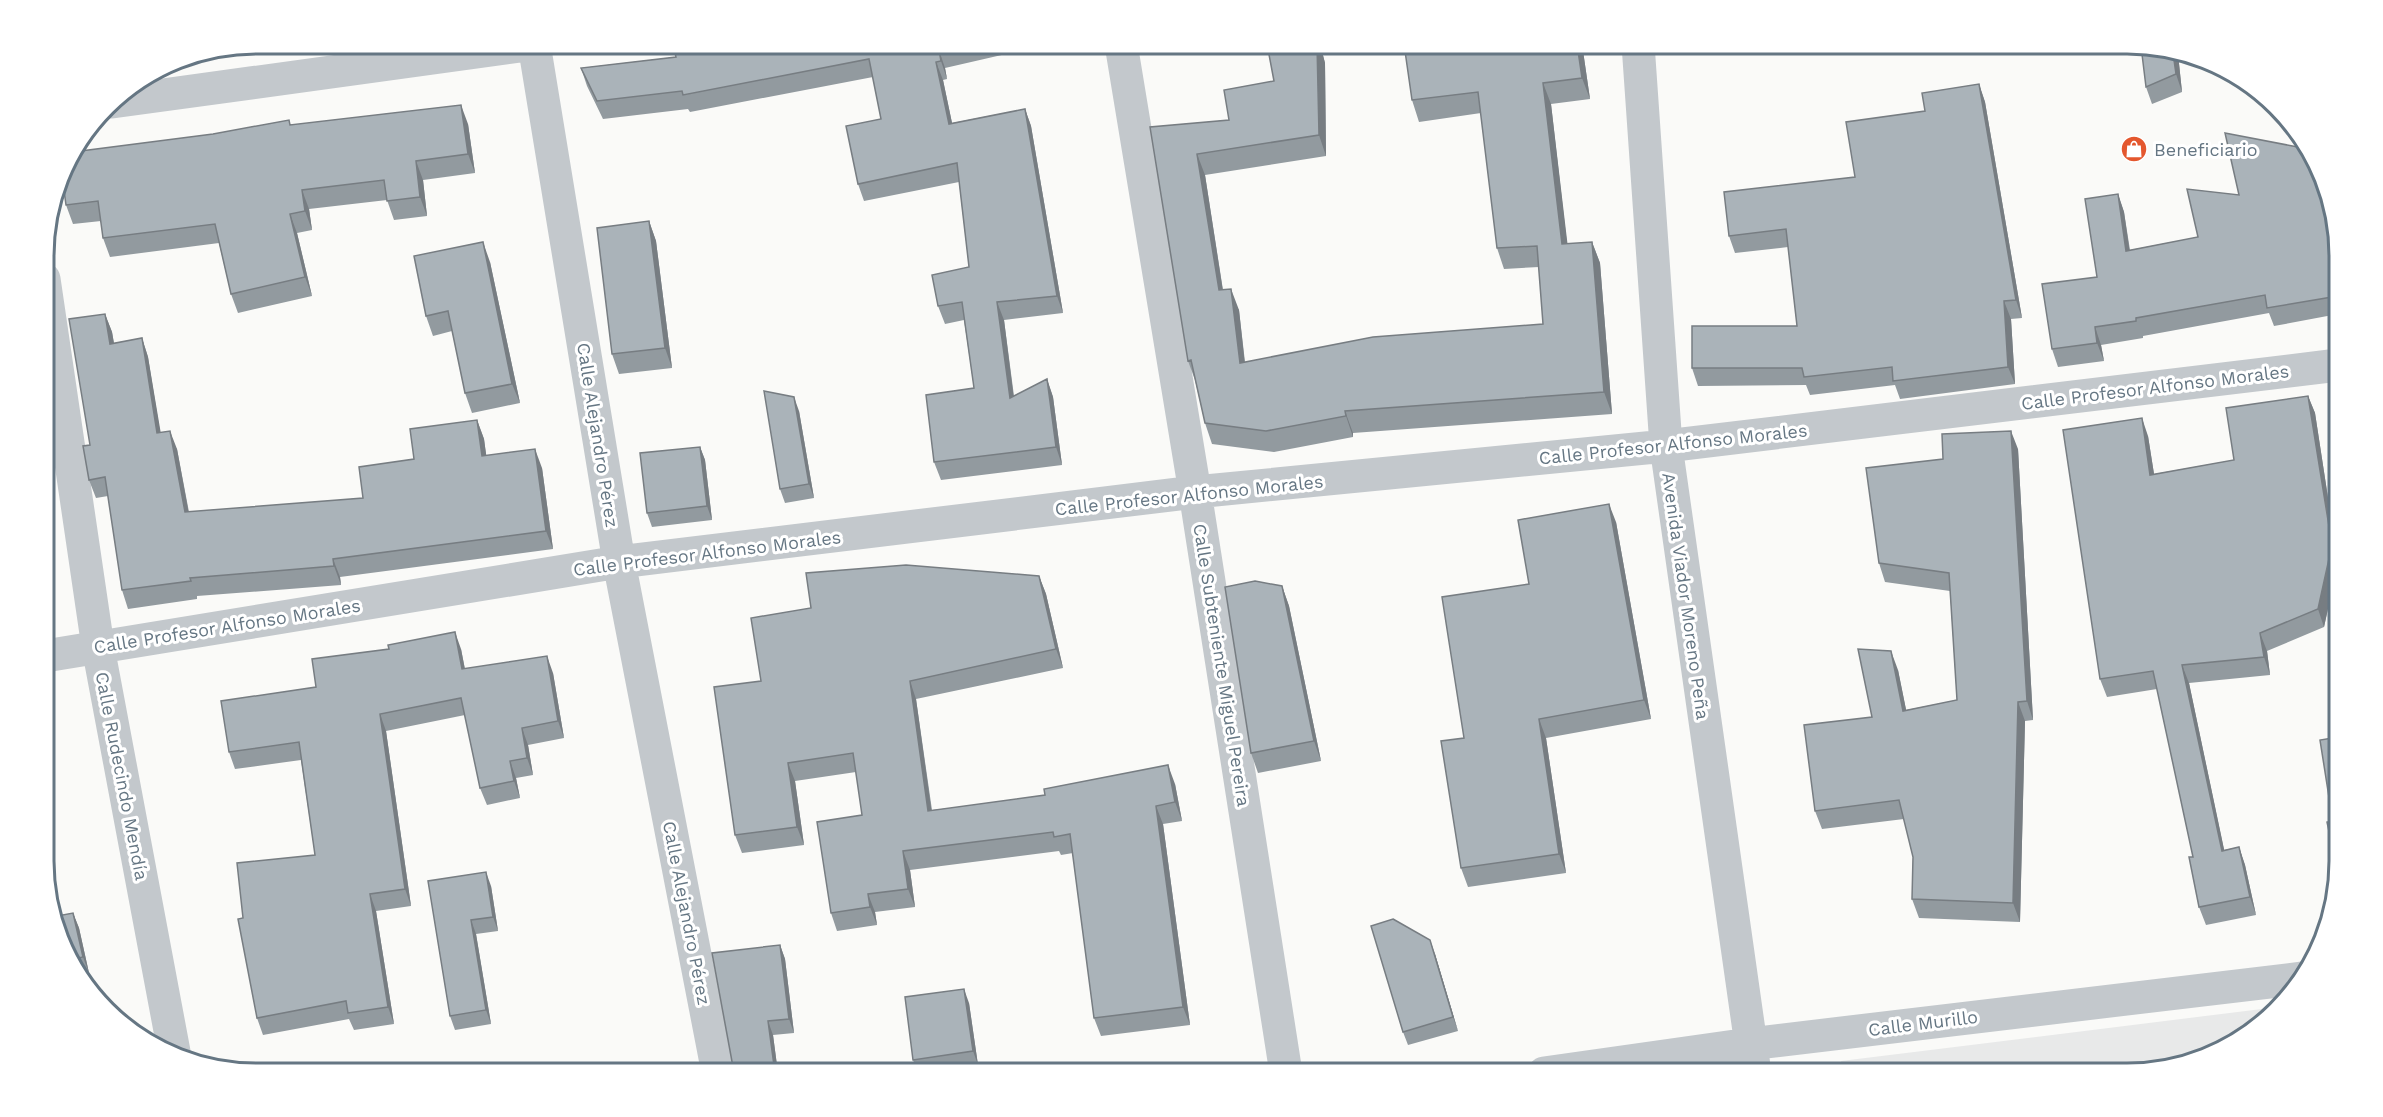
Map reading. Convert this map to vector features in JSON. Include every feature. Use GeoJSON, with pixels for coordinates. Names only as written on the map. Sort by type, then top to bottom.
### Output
{"type":"FeatureCollection","features":[{"type":"Feature","properties":{"kind":"street"},"geometry":{"type":"LineString","coordinates":[[128,100],[462,54]]}},
{"type":"Feature","properties":{"kind":"street","name":"Calle Alejandro Pérez"},"geometry":{"type":"LineString","coordinates":[[537,54],[619,562],[716,1063]]}},
{"type":"Feature","properties":{"kind":"street","name":"Calle Subteniente Miguel Pereira"},"geometry":{"type":"LineString","coordinates":[[1122,54],[1195,492],[1284,1063]]}},
{"type":"Feature","properties":{"kind":"street","name":"Avenida Viador Moreno Peña"},"geometry":{"type":"LineString","coordinates":[[1639,54],[1666,446],[1752,1058]]}},
{"type":"Feature","properties":{"kind":"street","name":"Calle Rudecindo Mendía"},"geometry":{"type":"LineString","coordinates":[[54,347],[98,647],[173,1045]]}},
{"type":"Feature","properties":{"kind":"street","name":"Calle Profesor Alfonso Morales"},"geometry":{"type":"LineString","coordinates":[[54,655],[619,562],[1195,492],[1666,446],[2329,366]]}},
{"type":"Feature","properties":{"kind":"street","name":"Calle Murillo"},"geometry":{"type":"LineString","coordinates":[[1683,1063],[1752,1058],[2290,980]]}},
{"type":"Feature","properties":{"kind":"shaded area"},"geometry":{"type":"Polygon","coordinates":[[[2265,1009],[2228,1036],[2204,1048],[2179,1056],[2140,1063],[1841,1063],[1841,1061],[2265,1009]]]}},
{"type":"Feature","properties":{"kind":"building"},"geometry":{"type":"Polygon","coordinates":[[[675,54],[940,54],[941,61],[936,62],[949,124],[1025,109],[1057,296],[997,302],[1010,398],[1047,379],[1056,447],[934,462],[926,395],[974,388],[962,302],[938,306],[932,275],[969,267],[957,163],[858,184],[846,126],[881,119],[869,59],[683,95],[682,91],[597,101],[581,68],[676,57],[675,54]]]}},
{"type":"Feature","properties":{"kind":"building"},"geometry":{"type":"Polygon","coordinates":[[[1269,54],[1317,54],[1319,135],[1197,154],[1219,290],[1231,289],[1240,363],[1373,337],[1543,324],[1537,246],[1497,248],[1478,92],[1412,100],[1405,54],[1578,54],[1582,78],[1543,83],[1562,244],[1592,242],[1604,392],[1345,411],[1346,416],[1266,431],[1205,423],[1191,360],[1188,361],[1150,127],[1229,120],[1224,90],[1274,81],[1269,54]]]}},
{"type":"Feature","properties":{"kind":"building"},"geometry":{"type":"Polygon","coordinates":[[[2142,55],[2174,60],[2176,74],[2146,87],[2142,55]]]}},
{"type":"Feature","properties":{"kind":"building"},"geometry":{"type":"Polygon","coordinates":[[[1979,84],[2016,300],[2004,301],[2008,367],[1893,381],[1892,367],[1804,377],[1802,368],[1692,368],[1692,326],[1797,326],[1786,229],[1729,236],[1724,192],[1855,177],[1846,122],[1925,111],[1922,93],[1979,84]]]}},
{"type":"Feature","properties":{"kind":"building"},"geometry":{"type":"Polygon","coordinates":[[[461,105],[468,154],[416,161],[420,197],[387,201],[384,180],[302,190],[305,211],[290,214],[305,277],[231,294],[215,224],[103,238],[98,201],[66,205],[64,193],[69,179],[84,151],[213,134],[289,120],[290,125],[461,105]]]}},
{"type":"Feature","properties":{"kind":"building"},"geometry":{"type":"Polygon","coordinates":[[[2225,133],[2296,147],[2314,179],[2322,204],[2327,229],[2329,298],[2267,308],[2265,295],[2136,318],[2136,321],[2095,327],[2097,343],[2052,349],[2042,284],[2097,277],[2085,199],[2118,194],[2126,251],[2198,237],[2187,189],[2239,195],[2225,133]]]}},
{"type":"Feature","properties":{"kind":"building"},"geometry":{"type":"Polygon","coordinates":[[[649,221],[665,348],[612,354],[597,228],[649,221]]]}},
{"type":"Feature","properties":{"kind":"building"},"geometry":{"type":"Polygon","coordinates":[[[483,242],[512,384],[465,393],[448,311],[426,316],[414,256],[483,242]]]}},
{"type":"Feature","properties":{"kind":"building"},"geometry":{"type":"Polygon","coordinates":[[[105,314],[110,344],[142,338],[157,433],[170,431],[185,512],[363,498],[359,467],[414,459],[410,429],[477,420],[482,456],[535,449],[546,531],[333,559],[334,566],[190,578],[191,581],[122,590],[105,477],[89,480],[83,446],[90,445],[69,319],[105,314]]]}},
{"type":"Feature","properties":{"kind":"building"},"geometry":{"type":"Polygon","coordinates":[[[764,391],[794,397],[809,484],[780,489],[764,391]]]}},
{"type":"Feature","properties":{"kind":"building"},"geometry":{"type":"Polygon","coordinates":[[[2308,396],[2329,526],[2329,559],[2318,609],[2260,633],[2264,657],[2182,665],[2222,851],[2239,847],[2250,897],[2199,907],[2189,857],[2193,857],[2153,671],[2100,679],[2063,430],[2142,418],[2150,475],[2234,460],[2226,408],[2308,396]]]}},
{"type":"Feature","properties":{"kind":"building"},"geometry":{"type":"Polygon","coordinates":[[[2011,431],[2027,701],[2018,702],[2013,903],[1912,899],[1913,857],[1899,800],[1815,811],[1804,725],[1872,717],[1858,649],[1891,651],[1903,711],[1957,700],[1949,573],[1879,563],[1866,468],[1943,459],[1942,434],[2011,431]]]}},
{"type":"Feature","properties":{"kind":"building"},"geometry":{"type":"Polygon","coordinates":[[[700,447],[707,506],[647,513],[640,453],[700,447]]]}},
{"type":"Feature","properties":{"kind":"building"},"geometry":{"type":"Polygon","coordinates":[[[1609,504],[1644,700],[1539,719],[1559,854],[1461,868],[1441,741],[1464,738],[1442,597],[1529,584],[1518,520],[1609,504]]]}},
{"type":"Feature","properties":{"kind":"building"},"geometry":{"type":"Polygon","coordinates":[[[906,565],[1039,576],[1056,649],[910,681],[928,811],[1045,795],[1044,789],[1168,765],[1175,802],[1156,806],[1183,1007],[1094,1018],[1070,834],[1054,837],[1053,832],[903,851],[908,889],[868,894],[870,907],[831,913],[817,822],[862,815],[853,753],[788,763],[797,827],[735,835],[714,687],[761,681],[751,618],[811,608],[806,573],[906,565]]]}},
{"type":"Feature","properties":{"kind":"building"},"geometry":{"type":"Polygon","coordinates":[[[1255,581],[1282,586],[1314,741],[1251,753],[1225,587],[1255,581]]]}},
{"type":"Feature","properties":{"kind":"building"},"geometry":{"type":"Polygon","coordinates":[[[455,632],[462,669],[547,656],[558,721],[522,728],[527,758],[510,761],[514,781],[480,788],[461,698],[380,714],[405,889],[370,894],[388,1007],[348,1013],[346,1001],[257,1018],[238,919],[243,918],[237,863],[315,855],[299,742],[229,752],[221,701],[316,687],[312,659],[389,649],[388,645],[455,632]]]}},
{"type":"Feature","properties":{"kind":"building"},"geometry":{"type":"Polygon","coordinates":[[[2329,739],[2329,797],[2320,740],[2329,739]]]}},
{"type":"Feature","properties":{"kind":"building"},"geometry":{"type":"Polygon","coordinates":[[[486,872],[493,917],[471,920],[486,1010],[450,1016],[428,881],[486,872]]]}},
{"type":"Feature","properties":{"kind":"building"},"geometry":{"type":"Polygon","coordinates":[[[73,913],[83,957],[79,958],[62,915],[73,913]]]}},
{"type":"Feature","properties":{"kind":"building"},"geometry":{"type":"Polygon","coordinates":[[[1393,919],[1430,940],[1453,1017],[1403,1032],[1371,926],[1393,919]]]}},
{"type":"Feature","properties":{"kind":"building"},"geometry":{"type":"Polygon","coordinates":[[[780,945],[789,1019],[768,1021],[774,1063],[732,1063],[712,953],[780,945]]]}},
{"type":"Feature","properties":{"kind":"building"},"geometry":{"type":"Polygon","coordinates":[[[964,989],[973,1051],[913,1060],[905,997],[964,989]]]}},
{"type":"Feature","properties":{"kind":"place","name":"Beneficiario"},"geometry":{"type":"Point","coordinates":[2134,149]}}]}
